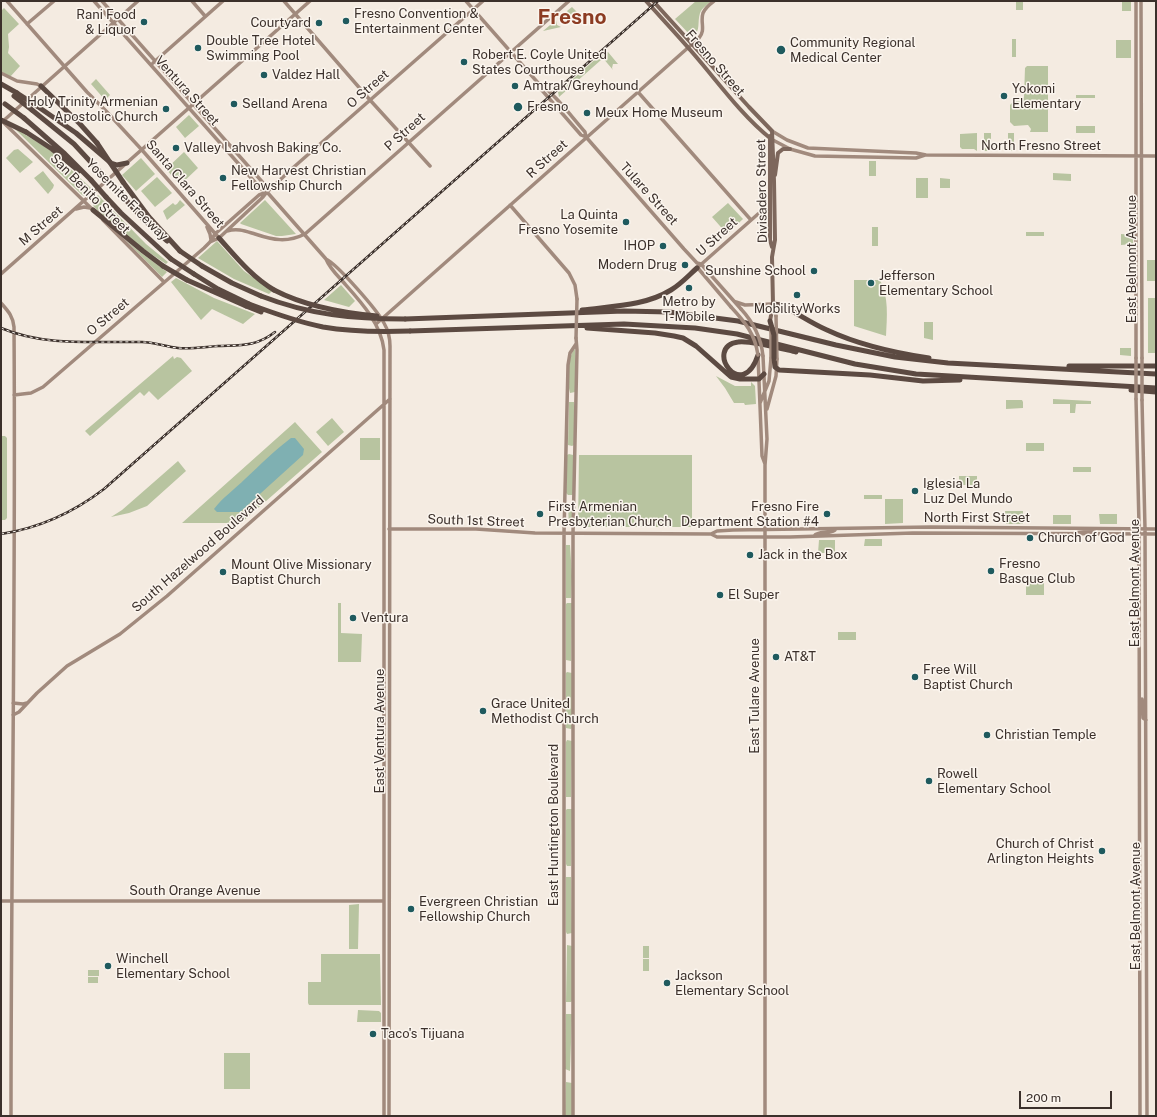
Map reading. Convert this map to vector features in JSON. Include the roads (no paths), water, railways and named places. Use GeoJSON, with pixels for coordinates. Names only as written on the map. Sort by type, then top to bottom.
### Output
{"type":"FeatureCollection","features":[{"type":"Feature","properties":{"kind":"highway"},"geometry":{"type":"LineString","coordinates":[[1,85],[37,106],[76,133],[111,164],[117,165],[127,163]]}},
{"type":"Feature","properties":{"kind":"highway"},"geometry":{"type":"LineString","coordinates":[[41,86],[80,124],[97,144],[149,217],[180,251]]}},
{"type":"Feature","properties":{"kind":"highway","name":"Yosemite Freeway"},"geometry":{"type":"LineString","coordinates":[[15,94],[32,110],[74,144],[149,225],[180,251],[202,266],[232,283],[261,296],[300,309],[331,315],[367,319],[408,319]]}},
{"type":"Feature","properties":{"kind":"highway","name":"Yosemite Freeway"},"geometry":{"type":"LineString","coordinates":[[3,103],[24,118],[65,154],[121,213],[171,259],[218,289],[248,305]]}},
{"type":"Feature","properties":{"kind":"highway"},"geometry":{"type":"LineString","coordinates":[[1,121],[26,132],[52,149],[91,180]]}},
{"type":"Feature","properties":{"kind":"highway"},"geometry":{"type":"LineString","coordinates":[[93,210],[143,251],[187,280],[278,318],[331,328],[371,331],[410,331],[638,324],[695,328],[737,334],[877,368],[916,374],[1156,388]]}},
{"type":"Feature","properties":{"kind":"highway"},"geometry":{"type":"LineString","coordinates":[[217,236],[251,273],[274,290],[296,299],[359,314],[408,319],[642,311],[696,315],[761,326],[836,345],[894,357],[948,363],[1156,374]]}},
{"type":"Feature","properties":{"kind":"highway"},"geometry":{"type":"LineString","coordinates":[[541,314],[634,304],[651,300],[673,289],[699,265]]}},
{"type":"Feature","properties":{"kind":"highway"},"geometry":{"type":"LineString","coordinates":[[773,304],[781,305],[838,335],[868,345],[924,357],[997,365]]}},
{"type":"Feature","properties":{"kind":"highway"},"geometry":{"type":"LineString","coordinates":[[770,321],[774,334],[774,364],[777,369],[870,375],[923,381],[991,379]]}},
{"type":"Feature","properties":{"kind":"highway"},"geometry":{"type":"LineString","coordinates":[[558,326],[655,333],[674,336],[696,346],[731,377],[740,379],[759,379],[764,374]]}},
{"type":"Feature","properties":{"kind":"highway"},"geometry":{"type":"LineString","coordinates":[[760,356],[751,370],[740,374],[735,373],[724,363],[726,349],[740,342],[833,358]]}},
{"type":"Feature","properties":{"kind":"highway"},"geometry":{"type":"LineString","coordinates":[[1037,367],[1084,365],[1118,367],[1156,366]]}},
{"type":"Feature","properties":{"kind":"highway"},"geometry":{"type":"LineString","coordinates":[[1072,384],[1156,392]]}},
{"type":"Feature","properties":{"kind":"main road","name":"Santa Clara Street"},"geometry":{"type":"LineString","coordinates":[[7,1],[142,150],[217,236]]}},
{"type":"Feature","properties":{"kind":"main road"},"geometry":{"type":"LineString","coordinates":[[27,24],[54,1]]}},
{"type":"Feature","properties":{"kind":"main road","name":"Ventura Street"},"geometry":{"type":"LineString","coordinates":[[94,1],[260,188],[267,192],[326,259],[328,265],[376,324],[382,335],[384,350]]}},
{"type":"Feature","properties":{"kind":"main road","name":"Ventura Street"},"geometry":{"type":"LineString","coordinates":[[102,1],[266,185],[267,192]]}},
{"type":"Feature","properties":{"kind":"main road"},"geometry":{"type":"LineString","coordinates":[[1,121],[138,1]]}},
{"type":"Feature","properties":{"kind":"main road"},"geometry":{"type":"LineString","coordinates":[[192,1],[205,16]]}},
{"type":"Feature","properties":{"kind":"main road"},"geometry":{"type":"LineString","coordinates":[[151,65],[223,1]]}},
{"type":"Feature","properties":{"kind":"main road"},"geometry":{"type":"LineString","coordinates":[[284,1],[430,166]]}},
{"type":"Feature","properties":{"kind":"main road","name":"M Street"},"geometry":{"type":"LineString","coordinates":[[1,274],[310,1]]}},
{"type":"Feature","properties":{"kind":"main road","name":"Tulare Street"},"geometry":{"type":"LineString","coordinates":[[466,1],[539,84],[544,86],[560,104],[584,132],[586,137],[699,265],[741,309],[758,332],[761,342],[760,356]]}},
{"type":"Feature","properties":{"kind":"main road","name":"O Street"},"geometry":{"type":"LineString","coordinates":[[217,236],[226,231],[267,192],[483,1]]}},
{"type":"Feature","properties":{"kind":"main road","name":"P Street"},"geometry":{"type":"LineString","coordinates":[[226,231],[233,229],[240,230],[270,239],[280,240],[294,239],[305,234],[569,1]]}},
{"type":"Feature","properties":{"kind":"main road","name":"Fresno Street"},"geometry":{"type":"LineString","coordinates":[[646,1],[725,91],[771,139]]}},
{"type":"Feature","properties":{"kind":"main road","name":"Fresno Street"},"geometry":{"type":"LineString","coordinates":[[653,1],[772,131]]}},
{"type":"Feature","properties":{"kind":"main road","name":"R Street"},"geometry":{"type":"LineString","coordinates":[[376,324],[688,48],[703,31],[702,17],[704,12],[714,1]]}},
{"type":"Feature","properties":{"kind":"main road","name":"East Belmont Avenue"},"geometry":{"type":"LineString","coordinates":[[1136,1],[1136,399],[1140,529],[1140,1116]]}},
{"type":"Feature","properties":{"kind":"main road","name":"East Belmont Avenue"},"geometry":{"type":"LineString","coordinates":[[1141,1],[1147,1116]]}},
{"type":"Feature","properties":{"kind":"main road"},"geometry":{"type":"LineString","coordinates":[[1,73],[17,81],[41,86]]}},
{"type":"Feature","properties":{"kind":"main road"},"geometry":{"type":"LineString","coordinates":[[638,92],[751,220]]}},
{"type":"Feature","properties":{"kind":"main road","name":"San Benito Street"},"geometry":{"type":"LineString","coordinates":[[1,121],[84,201],[164,282]]}},
{"type":"Feature","properties":{"kind":"main road","name":"North Fresno Street"},"geometry":{"type":"LineString","coordinates":[[772,131],[787,140],[808,148],[916,152],[926,155],[1156,156]]}},
{"type":"Feature","properties":{"kind":"main road","name":"Divisadero Street"},"geometry":{"type":"LineString","coordinates":[[772,131],[770,240],[773,249]]}},
{"type":"Feature","properties":{"kind":"main road","name":"North Fresno Street"},"geometry":{"type":"LineString","coordinates":[[771,139],[790,149],[814,156],[916,158],[926,155]]}},
{"type":"Feature","properties":{"kind":"main road","name":"Divisadero Street"},"geometry":{"type":"LineString","coordinates":[[760,406],[770,377],[774,358],[776,316],[773,304],[775,203],[771,139]]}},
{"type":"Feature","properties":{"kind":"main road"},"geometry":{"type":"LineString","coordinates":[[774,181],[778,153],[783,149],[790,149]]}},
{"type":"Feature","properties":{"kind":"main road"},"geometry":{"type":"LineString","coordinates":[[770,177],[772,186],[772,200],[775,203]]}},
{"type":"Feature","properties":{"kind":"main road","name":"O Street"},"geometry":{"type":"LineString","coordinates":[[14,395],[31,393],[43,387],[217,236],[259,194],[267,192]]}},
{"type":"Feature","properties":{"kind":"main road","name":"East Huntington Boulevard"},"geometry":{"type":"LineString","coordinates":[[510,205],[569,273],[575,285],[577,299],[573,533],[573,1116]]}},
{"type":"Feature","properties":{"kind":"main road","name":"M Street"},"geometry":{"type":"LineString","coordinates":[[75,209],[87,207],[93,210]]}},
{"type":"Feature","properties":{"kind":"main road"},"geometry":{"type":"LineString","coordinates":[[770,211],[772,213],[774,234]]}},
{"type":"Feature","properties":{"kind":"main road","name":"U Street"},"geometry":{"type":"LineString","coordinates":[[699,265],[761,212],[770,211]]}},
{"type":"Feature","properties":{"kind":"main road"},"geometry":{"type":"LineString","coordinates":[[236,222],[240,230]]}},
{"type":"Feature","properties":{"kind":"main road"},"geometry":{"type":"LineString","coordinates":[[207,226],[210,234],[210,242]]}},
{"type":"Feature","properties":{"kind":"main road","name":"Ventura Street"},"geometry":{"type":"LineString","coordinates":[[326,259],[332,262],[381,319],[388,332],[390,346]]}},
{"type":"Feature","properties":{"kind":"main road","name":"Tulare Street"},"geometry":{"type":"LineString","coordinates":[[699,265],[731,307],[750,328],[760,356]]}},
{"type":"Feature","properties":{"kind":"main road"},"geometry":{"type":"LineString","coordinates":[[734,301],[745,305],[773,304]]}},
{"type":"Feature","properties":{"kind":"main road"},"geometry":{"type":"LineString","coordinates":[[1,303],[13,320],[14,395],[14,715],[10,1116]]}},
{"type":"Feature","properties":{"kind":"main road","name":"Divisadero Street"},"geometry":{"type":"LineString","coordinates":[[770,321],[773,304]]}},
{"type":"Feature","properties":{"kind":"main road","name":"East Huntington Boulevard"},"geometry":{"type":"LineString","coordinates":[[564,1116],[564,533],[568,365],[570,353],[576,344]]}},
{"type":"Feature","properties":{"kind":"main road","name":"East Ventura Avenue"},"geometry":{"type":"LineString","coordinates":[[389,1116],[390,346]]}},
{"type":"Feature","properties":{"kind":"main road","name":"East Ventura Avenue"},"geometry":{"type":"LineString","coordinates":[[384,350],[384,1116]]}},
{"type":"Feature","properties":{"kind":"main road","name":"East Tulare Avenue"},"geometry":{"type":"LineString","coordinates":[[760,356],[764,374],[767,439],[765,465],[766,1116]]}},
{"type":"Feature","properties":{"kind":"main road","name":"East Tulare Avenue"},"geometry":{"type":"LineString","coordinates":[[760,356],[759,379],[762,456],[765,465]]}},
{"type":"Feature","properties":{"kind":"main road"},"geometry":{"type":"LineString","coordinates":[[766,416],[777,369]]}},
{"type":"Feature","properties":{"kind":"main road","name":"South Hazelwood Boulevard"},"geometry":{"type":"LineString","coordinates":[[14,715],[19,712],[66,666],[120,634],[167,596],[390,399]]}},
{"type":"Feature","properties":{"kind":"main road"},"geometry":{"type":"LineString","coordinates":[[761,420],[764,434],[767,439]]}},
{"type":"Feature","properties":{"kind":"main road"},"geometry":{"type":"LineString","coordinates":[[762,440],[764,443],[766,458]]}},
{"type":"Feature","properties":{"kind":"main road","name":"North First Street"},"geometry":{"type":"LineString","coordinates":[[765,530],[835,530],[923,527],[1156,529]]}},
{"type":"Feature","properties":{"kind":"main road"},"geometry":{"type":"LineString","coordinates":[[1072,534],[1080,531],[1092,531],[1095,528]]}},
{"type":"Feature","properties":{"kind":"main road","name":"South 1st Street"},"geometry":{"type":"LineString","coordinates":[[384,529],[476,529],[533,533],[711,534],[718,531],[765,530]]}},
{"type":"Feature","properties":{"kind":"main road"},"geometry":{"type":"LineString","coordinates":[[814,536],[817,533],[831,532],[835,530]]}},
{"type":"Feature","properties":{"kind":"main road","name":"North First Street"},"geometry":{"type":"LineString","coordinates":[[814,536],[912,533],[1156,534]]}},
{"type":"Feature","properties":{"kind":"main road","name":"South 1st Street"},"geometry":{"type":"LineString","coordinates":[[711,534],[717,537],[814,536]]}},
{"type":"Feature","properties":{"kind":"main road"},"geometry":{"type":"LineString","coordinates":[[564,600],[574,601]]}},
{"type":"Feature","properties":{"kind":"main road"},"geometry":{"type":"LineString","coordinates":[[1140,691],[1142,715],[1146,720]]}},
{"type":"Feature","properties":{"kind":"main road"},"geometry":{"type":"LineString","coordinates":[[14,703],[23,704],[28,702]]}},
{"type":"Feature","properties":{"kind":"main road","name":"South Orange Avenue"},"geometry":{"type":"LineString","coordinates":[[1,901],[390,901]]}},
{"type":"Feature","properties":{"kind":"water"},"geometry":{"type":"Polygon","coordinates":[[[291,438],[295,438],[304,449],[303,455],[240,512],[217,512],[214,509],[225,497],[291,438]]]}},
{"type":"Feature","properties":{"kind":"railway"},"geometry":{"type":"LineString","coordinates":[[1,534],[29,528],[56,518],[81,505],[104,489],[658,1]]}},
{"type":"Feature","properties":{"kind":"railway"},"geometry":{"type":"LineString","coordinates":[[1,328],[18,334],[53,341],[146,342],[183,348],[254,343],[275,332]]}},
{"type":"Feature","properties":{"kind":"place","name":"Fresno Convention & Entertainment Center"},"geometry":{"type":"Point","coordinates":[346,21]}},
{"type":"Feature","properties":{"kind":"place","name":"Rani Food & Liquor"},"geometry":{"type":"Point","coordinates":[144,22]}},
{"type":"Feature","properties":{"kind":"place","name":"Courtyard"},"geometry":{"type":"Point","coordinates":[319,23]}},
{"type":"Feature","properties":{"kind":"place","name":"Double Tree Hotel Swimming Pool"},"geometry":{"type":"Point","coordinates":[198,48]}},
{"type":"Feature","properties":{"kind":"place","name":"Community Regional Medical Center"},"geometry":{"type":"Point","coordinates":[781,50]}},
{"type":"Feature","properties":{"kind":"place","name":"Robert E. Coyle United States Courthouse"},"geometry":{"type":"Point","coordinates":[464,62]}},
{"type":"Feature","properties":{"kind":"place","name":"Valdez Hall"},"geometry":{"type":"Point","coordinates":[264,75]}},
{"type":"Feature","properties":{"kind":"place","name":"Amtrak/Greyhound"},"geometry":{"type":"Point","coordinates":[515,86]}},
{"type":"Feature","properties":{"kind":"place","name":"Yokomi Elementary"},"geometry":{"type":"Point","coordinates":[1004,96]}},
{"type":"Feature","properties":{"kind":"place","name":"Selland Arena"},"geometry":{"type":"Point","coordinates":[234,104]}},
{"type":"Feature","properties":{"kind":"place","name":"Fresno"},"geometry":{"type":"Point","coordinates":[518,107]}},
{"type":"Feature","properties":{"kind":"place","name":"Holy Trinity Armenian Apostolic Church"},"geometry":{"type":"Point","coordinates":[166,109]}},
{"type":"Feature","properties":{"kind":"place","name":"Meux Home Museum"},"geometry":{"type":"Point","coordinates":[587,113]}},
{"type":"Feature","properties":{"kind":"place","name":"Valley Lahvosh Baking Co."},"geometry":{"type":"Point","coordinates":[176,148]}},
{"type":"Feature","properties":{"kind":"place","name":"New Harvest Christian Fellowship Church"},"geometry":{"type":"Point","coordinates":[223,178]}},
{"type":"Feature","properties":{"kind":"place","name":"La Quinta Fresno Yosemite"},"geometry":{"type":"Point","coordinates":[626,222]}},
{"type":"Feature","properties":{"kind":"place","name":"IHOP"},"geometry":{"type":"Point","coordinates":[663,246]}},
{"type":"Feature","properties":{"kind":"place","name":"Modern Drug"},"geometry":{"type":"Point","coordinates":[685,265]}},
{"type":"Feature","properties":{"kind":"place","name":"Sunshine School"},"geometry":{"type":"Point","coordinates":[814,271]}},
{"type":"Feature","properties":{"kind":"place","name":"Jefferson Elementary School"},"geometry":{"type":"Point","coordinates":[871,283]}},
{"type":"Feature","properties":{"kind":"place","name":"Metro by T-Mobile"},"geometry":{"type":"Point","coordinates":[689,288]}},
{"type":"Feature","properties":{"kind":"place","name":"MobilityWorks"},"geometry":{"type":"Point","coordinates":[797,295]}},
{"type":"Feature","properties":{"kind":"place","name":"Iglesia La Luz Del Mundo"},"geometry":{"type":"Point","coordinates":[915,491]}},
{"type":"Feature","properties":{"kind":"place","name":"First Armenian Presbyterian Church"},"geometry":{"type":"Point","coordinates":[540,514]}},
{"type":"Feature","properties":{"kind":"place","name":"Fresno Fire Department Station #4"},"geometry":{"type":"Point","coordinates":[827,514]}},
{"type":"Feature","properties":{"kind":"place","name":"Church of God"},"geometry":{"type":"Point","coordinates":[1030,538]}},
{"type":"Feature","properties":{"kind":"place","name":"Jack in the Box"},"geometry":{"type":"Point","coordinates":[750,555]}},
{"type":"Feature","properties":{"kind":"place","name":"Fresno Basque Club"},"geometry":{"type":"Point","coordinates":[991,571]}},
{"type":"Feature","properties":{"kind":"place","name":"Mount Olive Missionary Baptist Church"},"geometry":{"type":"Point","coordinates":[223,572]}},
{"type":"Feature","properties":{"kind":"place","name":"El Super"},"geometry":{"type":"Point","coordinates":[720,595]}},
{"type":"Feature","properties":{"kind":"place","name":"Ventura"},"geometry":{"type":"Point","coordinates":[353,618]}},
{"type":"Feature","properties":{"kind":"place","name":"AT&T"},"geometry":{"type":"Point","coordinates":[776,657]}},
{"type":"Feature","properties":{"kind":"place","name":"Free Will Baptist Church"},"geometry":{"type":"Point","coordinates":[915,677]}},
{"type":"Feature","properties":{"kind":"place","name":"Grace United Methodist Church"},"geometry":{"type":"Point","coordinates":[483,711]}},
{"type":"Feature","properties":{"kind":"place","name":"Christian Temple"},"geometry":{"type":"Point","coordinates":[987,735]}},
{"type":"Feature","properties":{"kind":"place","name":"Rowell Elementary School"},"geometry":{"type":"Point","coordinates":[929,781]}},
{"type":"Feature","properties":{"kind":"place","name":"Church of Christ Arlington Heights"},"geometry":{"type":"Point","coordinates":[1102,851]}},
{"type":"Feature","properties":{"kind":"place","name":"Evergreen Christian Fellowship Church"},"geometry":{"type":"Point","coordinates":[411,909]}},
{"type":"Feature","properties":{"kind":"place","name":"Winchell Elementary School"},"geometry":{"type":"Point","coordinates":[108,966]}},
{"type":"Feature","properties":{"kind":"place","name":"Jackson Elementary School"},"geometry":{"type":"Point","coordinates":[667,983]}},
{"type":"Feature","properties":{"kind":"place","name":"Taco's Tijuana"},"geometry":{"type":"Point","coordinates":[373,1034]}},
{"type":"Feature","properties":{"kind":"district","name":"Fresno"},"geometry":{"type":"Point","coordinates":[572,18]}}]}
